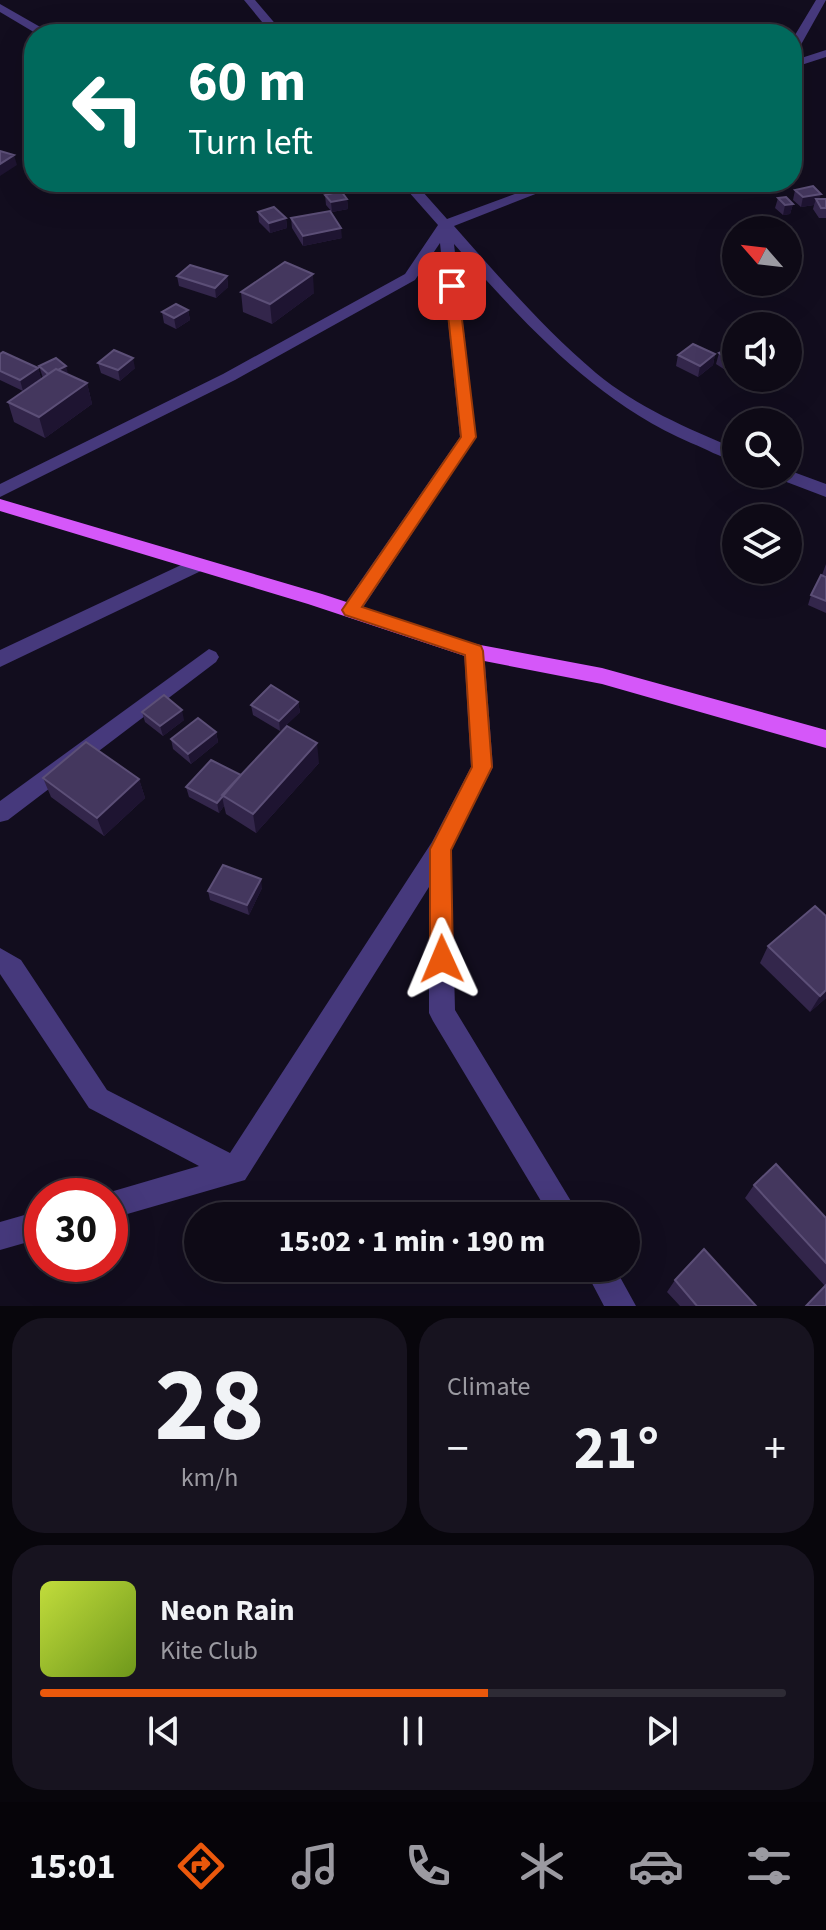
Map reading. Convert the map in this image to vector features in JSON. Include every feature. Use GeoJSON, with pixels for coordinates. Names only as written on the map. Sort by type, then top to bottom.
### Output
{"type":"FeatureCollection","features":[{"type":"Feature","properties":{"kind":"main road"},"geometry":{"type":"LineString","coordinates":[[0,505],[351,610],[474,651],[602,676],[826,739]]}},
{"type":"Feature","properties":{"kind":"street"},"geometry":{"type":"LineString","coordinates":[[249,0],[269,24]]}},
{"type":"Feature","properties":{"kind":"street"},"geometry":{"type":"LineString","coordinates":[[802,33],[821,0]]}},
{"type":"Feature","properties":{"kind":"street"},"geometry":{"type":"LineString","coordinates":[[0,7],[28,24]]}},
{"type":"Feature","properties":{"kind":"street"},"geometry":{"type":"LineString","coordinates":[[802,61],[826,53]]}},
{"type":"Feature","properties":{"kind":"street"},"geometry":{"type":"LineString","coordinates":[[416,192],[505,293],[591,377],[660,423],[722,450]]}},
{"type":"Feature","properties":{"kind":"street"},"geometry":{"type":"LineString","coordinates":[[0,491],[229,377],[410,277],[445,225],[532,192]]}},
{"type":"Feature","properties":{"kind":"street"},"geometry":{"type":"LineString","coordinates":[[351,610],[468,437],[445,225]]}},
{"type":"Feature","properties":{"kind":"street"},"geometry":{"type":"LineString","coordinates":[[802,482],[826,491]]}},
{"type":"Feature","properties":{"kind":"street"},"geometry":{"type":"LineString","coordinates":[[0,659],[196,565]]}},
{"type":"Feature","properties":{"kind":"street"},"geometry":{"type":"LineString","coordinates":[[128,1200],[235,1170],[440,849],[482,767],[474,651]]}},
{"type":"Feature","properties":{"kind":"street"},"geometry":{"type":"LineString","coordinates":[[0,813],[209,657]]}},
{"type":"Feature","properties":{"kind":"street"},"geometry":{"type":"LineString","coordinates":[[440,849],[442,1013],[557,1202]]}},
{"type":"Feature","properties":{"kind":"street"},"geometry":{"type":"LineString","coordinates":[[0,959],[12,968],[98,1099],[235,1170]]}},
{"type":"Feature","properties":{"kind":"street"},"geometry":{"type":"LineString","coordinates":[[0,1236],[24,1229]]}},
{"type":"Feature","properties":{"kind":"street"},"geometry":{"type":"LineString","coordinates":[[606,1282],[621,1306]]}},
{"type":"Feature","properties":{"kind":"building"},"geometry":{"type":"Polygon","coordinates":[[[0,151],[14,155],[0,164],[0,151]]]}},
{"type":"Feature","properties":{"kind":"building"},"geometry":{"type":"Polygon","coordinates":[[[813,186],[821,194],[803,197],[797,192],[802,192],[802,188],[813,186]]]}},
{"type":"Feature","properties":{"kind":"building"},"geometry":{"type":"Polygon","coordinates":[[[342,192],[347,199],[331,202],[325,195],[342,192]]]}},
{"type":"Feature","properties":{"kind":"building"},"geometry":{"type":"Polygon","coordinates":[[[786,197],[793,204],[785,205],[778,198],[786,197]]]}},
{"type":"Feature","properties":{"kind":"building"},"geometry":{"type":"Polygon","coordinates":[[[816,199],[826,199],[826,208],[821,208],[816,199]]]}},
{"type":"Feature","properties":{"kind":"building"},"geometry":{"type":"Polygon","coordinates":[[[274,207],[286,218],[269,223],[258,212],[274,207]]]}},
{"type":"Feature","properties":{"kind":"building"},"geometry":{"type":"Polygon","coordinates":[[[330,211],[341,228],[303,236],[291,218],[330,211]]]}},
{"type":"Feature","properties":{"kind":"building"},"geometry":{"type":"Polygon","coordinates":[[[285,262],[313,274],[270,304],[241,292],[285,262]]]}},
{"type":"Feature","properties":{"kind":"building"},"geometry":{"type":"Polygon","coordinates":[[[190,265],[227,276],[215,288],[177,276],[190,265]]]}},
{"type":"Feature","properties":{"kind":"building"},"geometry":{"type":"Polygon","coordinates":[[[176,304],[188,310],[174,318],[162,312],[176,304]]]}},
{"type":"Feature","properties":{"kind":"building"},"geometry":{"type":"Polygon","coordinates":[[[693,344],[715,354],[700,366],[678,355],[693,344]]]}},
{"type":"Feature","properties":{"kind":"building"},"geometry":{"type":"Polygon","coordinates":[[[114,350],[133,358],[118,370],[98,363],[114,350]]]}},
{"type":"Feature","properties":{"kind":"building"},"geometry":{"type":"Polygon","coordinates":[[[3,352],[38,368],[20,380],[0,371],[0,354],[3,352]]]}},
{"type":"Feature","properties":{"kind":"building"},"geometry":{"type":"Polygon","coordinates":[[[56,358],[66,366],[48,374],[39,366],[56,358]]]}},
{"type":"Feature","properties":{"kind":"building"},"geometry":{"type":"Polygon","coordinates":[[[56,369],[87,383],[39,417],[8,402],[56,369]]]}},
{"type":"Feature","properties":{"kind":"building"},"geometry":{"type":"Polygon","coordinates":[[[821,575],[826,577],[826,601],[811,595],[821,575]]]}},
{"type":"Feature","properties":{"kind":"building"},"geometry":{"type":"Polygon","coordinates":[[[271,685],[298,702],[279,721],[251,705],[271,685]]]}},
{"type":"Feature","properties":{"kind":"building"},"geometry":{"type":"Polygon","coordinates":[[[164,695],[182,710],[160,726],[142,712],[164,695]]]}},
{"type":"Feature","properties":{"kind":"building"},"geometry":{"type":"Polygon","coordinates":[[[198,718],[216,732],[188,754],[171,739],[198,718]]]}},
{"type":"Feature","properties":{"kind":"building"},"geometry":{"type":"Polygon","coordinates":[[[287,726],[317,743],[253,814],[222,795],[287,726]]]}},
{"type":"Feature","properties":{"kind":"building"},"geometry":{"type":"Polygon","coordinates":[[[86,742],[139,779],[97,818],[43,778],[86,742]]]}},
{"type":"Feature","properties":{"kind":"building"},"geometry":{"type":"Polygon","coordinates":[[[211,760],[241,775],[217,803],[186,787],[211,760]]]}},
{"type":"Feature","properties":{"kind":"building"},"geometry":{"type":"Polygon","coordinates":[[[223,865],[261,879],[247,905],[208,891],[223,865]]]}},
{"type":"Feature","properties":{"kind":"building"},"geometry":{"type":"Polygon","coordinates":[[[815,906],[826,916],[826,990],[820,996],[768,946],[815,906]]]}},
{"type":"Feature","properties":{"kind":"building"},"geometry":{"type":"Polygon","coordinates":[[[776,1164],[826,1218],[826,1263],[754,1185],[776,1164]]]}},
{"type":"Feature","properties":{"kind":"building"},"geometry":{"type":"Polygon","coordinates":[[[704,1249],[756,1306],[697,1306],[675,1280],[704,1249]]]}},
{"type":"Feature","properties":{"kind":"building"},"geometry":{"type":"Polygon","coordinates":[[[826,1285],[826,1306],[806,1306],[826,1285]]]}},
{"type":"Feature","properties":{"kind":"route"},"geometry":{"type":"LineString","coordinates":[[442,959],[440,849],[482,767],[474,651],[351,610],[468,437],[452,286]]}}]}
